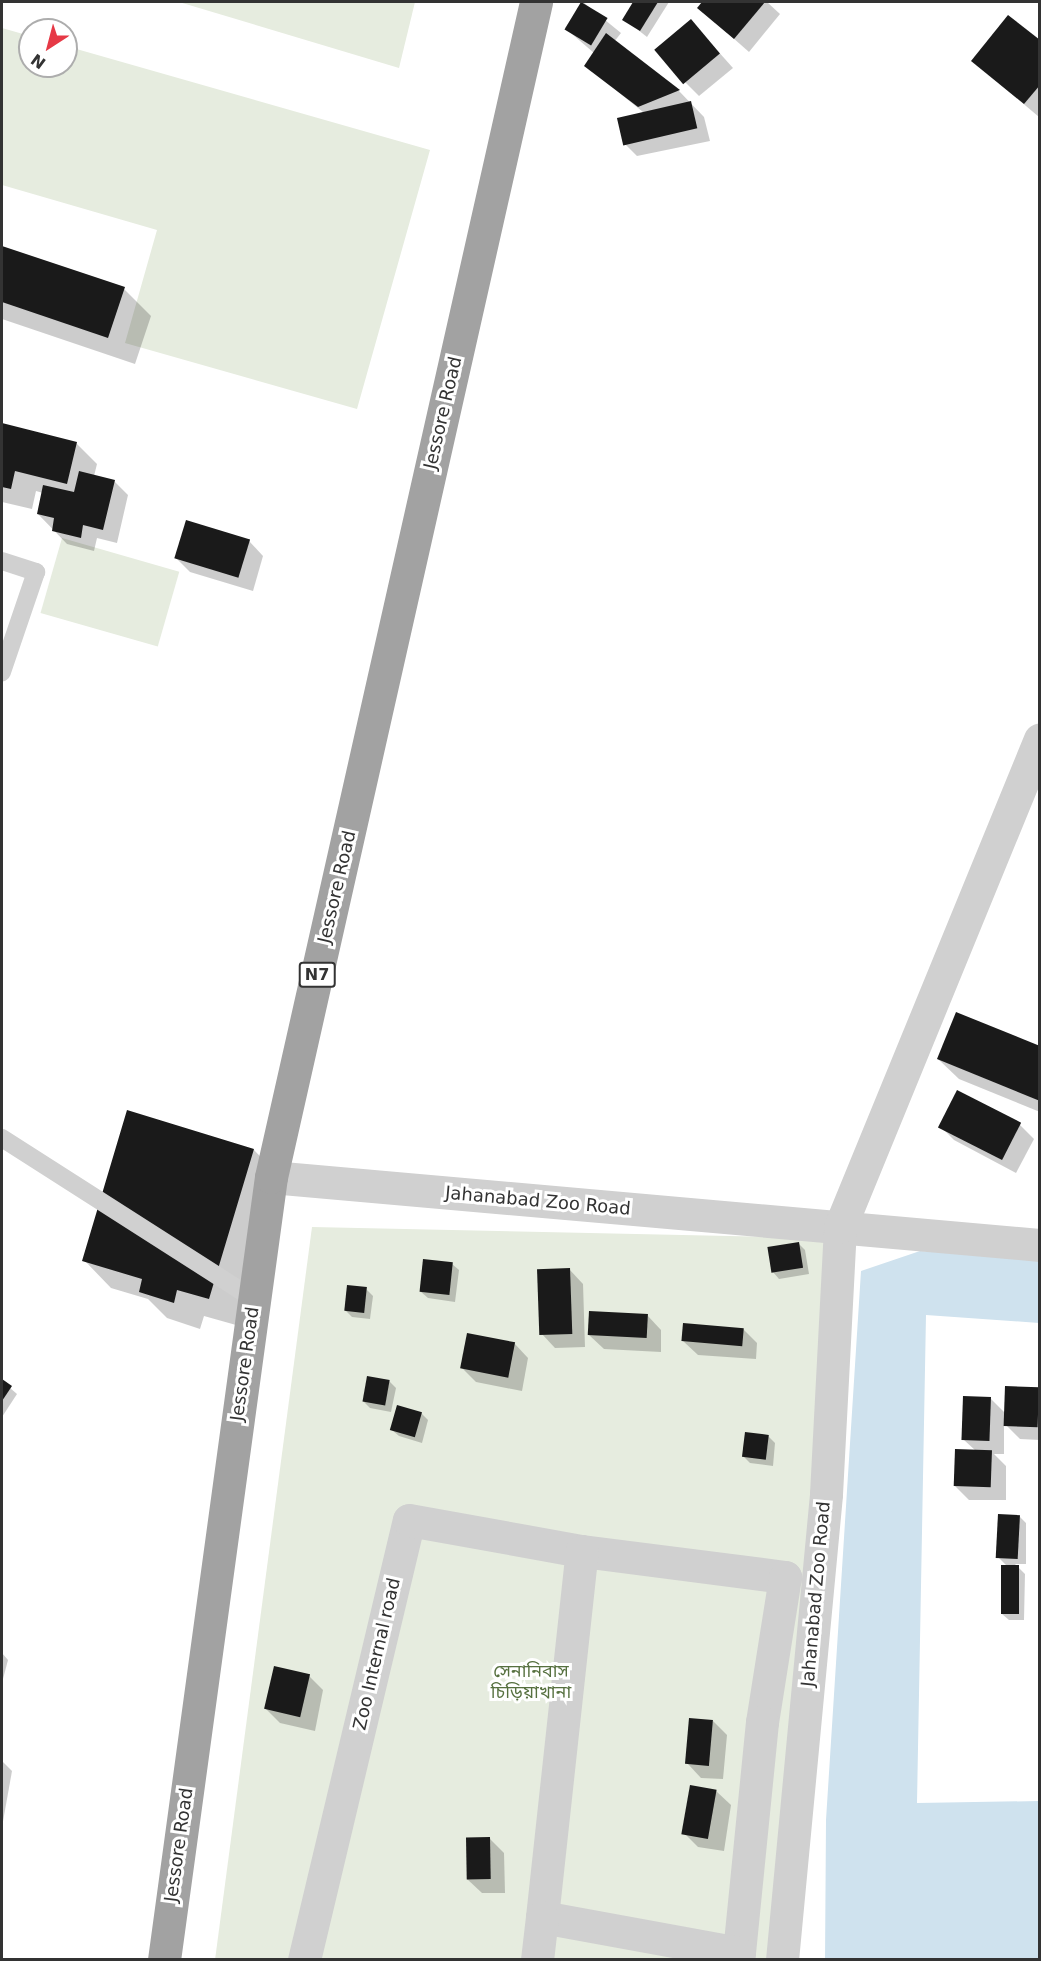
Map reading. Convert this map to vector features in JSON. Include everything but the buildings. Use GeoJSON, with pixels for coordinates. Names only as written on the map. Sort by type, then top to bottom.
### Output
{"type":"FeatureCollection","features":[{"type":"Feature","properties":{"kind":"highway","name":"Jessore Road"},"geometry":{"type":"LineString","coordinates":[[164,1959],[271,1177],[536,2]]}},
{"type":"Feature","properties":{"kind":"street"},"geometry":{"type":"LineString","coordinates":[[840,1227],[1040,739]]}},
{"type":"Feature","properties":{"kind":"street","name":"Jahanabad Zoo Road"},"geometry":{"type":"LineString","coordinates":[[271,1177],[1040,1245]]}},
{"type":"Feature","properties":{"kind":"street","name":"Jahanabad Zoo Road"},"geometry":{"type":"LineString","coordinates":[[782,1959],[826,1494],[840,1227]]}},
{"type":"Feature","properties":{"kind":"street","name":"Zoo Internal road"},"geometry":{"type":"LineString","coordinates":[[304,1959],[409,1520],[582,1551],[785,1577],[762,1722],[738,1956],[542,1917]]}},
{"type":"Feature","properties":{"kind":"street"},"geometry":{"type":"LineString","coordinates":[[537,1959],[582,1551]]}},
{"type":"Feature","properties":{"kind":"lane"},"geometry":{"type":"LineString","coordinates":[[2,561],[36,572],[2,672]]}},
{"type":"Feature","properties":{"kind":"lane"},"geometry":{"type":"LineString","coordinates":[[2,1138],[254,1299]]}},
{"type":"Feature","properties":{"kind":"green space"},"geometry":{"type":"Polygon","coordinates":[[[179,2],[415,2],[399,68],[179,2]]]}},
{"type":"Feature","properties":{"kind":"green space"},"geometry":{"type":"Polygon","coordinates":[[[2,28],[18,33],[18,78],[78,78],[78,49],[430,150],[357,409],[125,343],[157,230],[2,185],[2,28]]]}},
{"type":"Feature","properties":{"kind":"green space"},"geometry":{"type":"Polygon","coordinates":[[[62,538],[179,572],[158,647],[41,613],[62,538]]]}},
{"type":"Feature","properties":{"kind":"green space","name":"সেনানিবাস চিড়িয়াখানা"},"geometry":{"type":"Polygon","coordinates":[[[312,1227],[824,1238],[797,1959],[215,1960],[312,1227]]]}},
{"type":"Feature","properties":{"kind":"water"},"geometry":{"type":"Polygon","coordinates":[[[920,1251],[1039,1259],[1039,1323],[926,1315],[917,1803],[1039,1801],[1039,1959],[825,1960],[826,1820],[861,1271],[920,1251]]]}}]}
